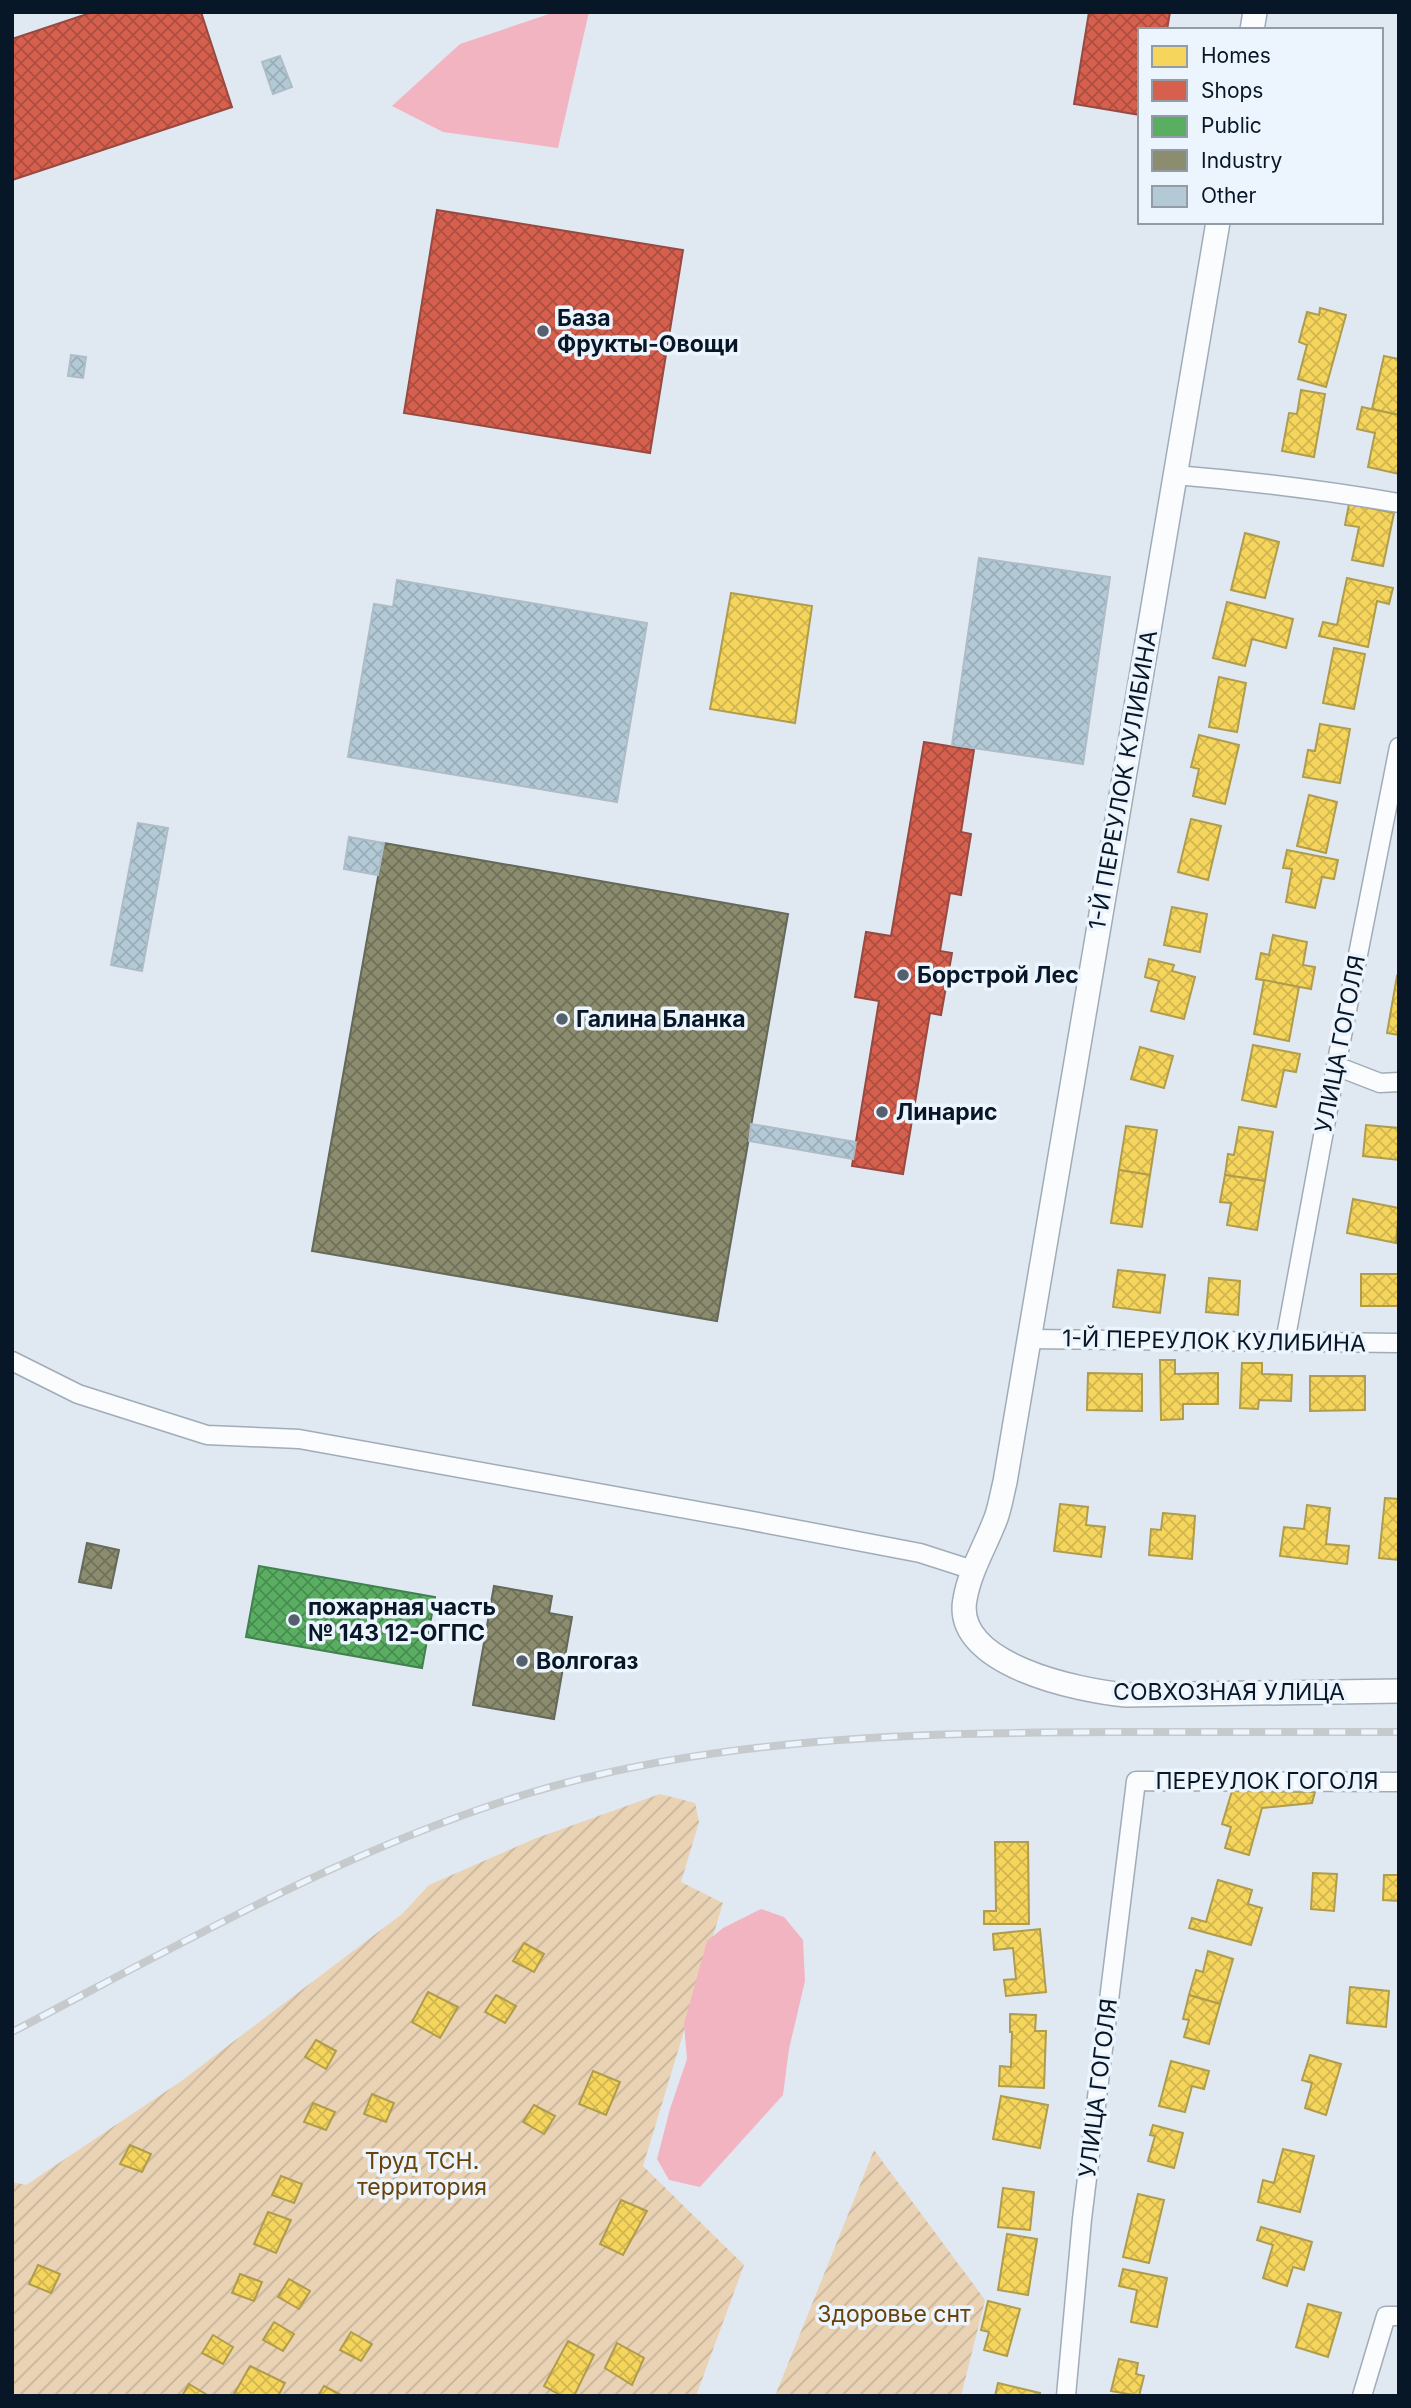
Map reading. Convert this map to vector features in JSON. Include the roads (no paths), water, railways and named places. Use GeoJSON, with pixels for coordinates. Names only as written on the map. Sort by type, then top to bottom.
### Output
{"type":"FeatureCollection","features":[{"type":"Feature","properties":{"kind":"street","name":"1-Й ПЕРЕУЛОК КУЛИБИНА"},"geometry":{"type":"LineString","coordinates":[[973,1570],[1000,1505],[1218,224]]}},
{"type":"Feature","properties":{"kind":"street"},"geometry":{"type":"LineString","coordinates":[[1175,475],[1330,491],[1399,503]]}},
{"type":"Feature","properties":{"kind":"street","name":"УЛИЦА ГОГОЛЯ"},"geometry":{"type":"LineString","coordinates":[[1285,1342],[1336,1066],[1391,825],[1399,747]]}},
{"type":"Feature","properties":{"kind":"street"},"geometry":{"type":"LineString","coordinates":[[1336,1066],[1381,1083],[1399,1082]]}},
{"type":"Feature","properties":{"kind":"street","name":"1-Й ПЕРЕУЛОК КУЛИБИНА"},"geometry":{"type":"LineString","coordinates":[[1029,1339],[1399,1343]]}},
{"type":"Feature","properties":{"kind":"street"},"geometry":{"type":"LineString","coordinates":[[12,1361],[78,1394],[207,1435],[313,1442],[920,1553],[973,1570]]}},
{"type":"Feature","properties":{"kind":"street","name":"СОВХОЗНАЯ УЛИЦА"},"geometry":{"type":"LineString","coordinates":[[973,1570],[964,1601],[966,1617],[972,1633],[986,1648],[1004,1661],[1027,1671],[1094,1692],[1125,1695],[1399,1691]]}},
{"type":"Feature","properties":{"kind":"street","name":"УЛИЦА ГОГОЛЯ"},"geometry":{"type":"LineString","coordinates":[[1066,2396],[1082,2219],[1136,1781]]}},
{"type":"Feature","properties":{"kind":"street","name":"ПЕРЕУЛОК ГОГОЛЯ"},"geometry":{"type":"LineString","coordinates":[[1136,1781],[1399,1782]]}},
{"type":"Feature","properties":{"kind":"street"},"geometry":{"type":"LineString","coordinates":[[1362,2396],[1386,2316],[1399,2316]]}},
{"type":"Feature","properties":{"kind":"railway"},"geometry":{"type":"LineString","coordinates":[[12,2032],[267,1900],[398,1840],[533,1792],[603,1774],[746,1749],[890,1737],[1036,1733],[1399,1732]]}},
{"type":"Feature","properties":{"kind":"place","name":"База Фрукты-Овощи"},"geometry":{"type":"Point","coordinates":[543,331]}},
{"type":"Feature","properties":{"kind":"place","name":"Борстрой Лес"},"geometry":{"type":"Point","coordinates":[903,975]}},
{"type":"Feature","properties":{"kind":"place","name":"Галина Бланка"},"geometry":{"type":"Point","coordinates":[562,1019]}},
{"type":"Feature","properties":{"kind":"place","name":"Линарис"},"geometry":{"type":"Point","coordinates":[882,1112]}},
{"type":"Feature","properties":{"kind":"place","name":"пожарная часть № 143 12-ОГПС"},"geometry":{"type":"Point","coordinates":[294,1620]}},
{"type":"Feature","properties":{"kind":"place","name":"Волгогаз"},"geometry":{"type":"Point","coordinates":[522,1661]}},
{"type":"Feature","properties":{"kind":"park label","name":"Труд ТСН. территория"},"geometry":{"type":"Point","coordinates":[422,2174]}},
{"type":"Feature","properties":{"kind":"park label","name":"Здоровье снт"},"geometry":{"type":"Point","coordinates":[894,2314]}}]}
